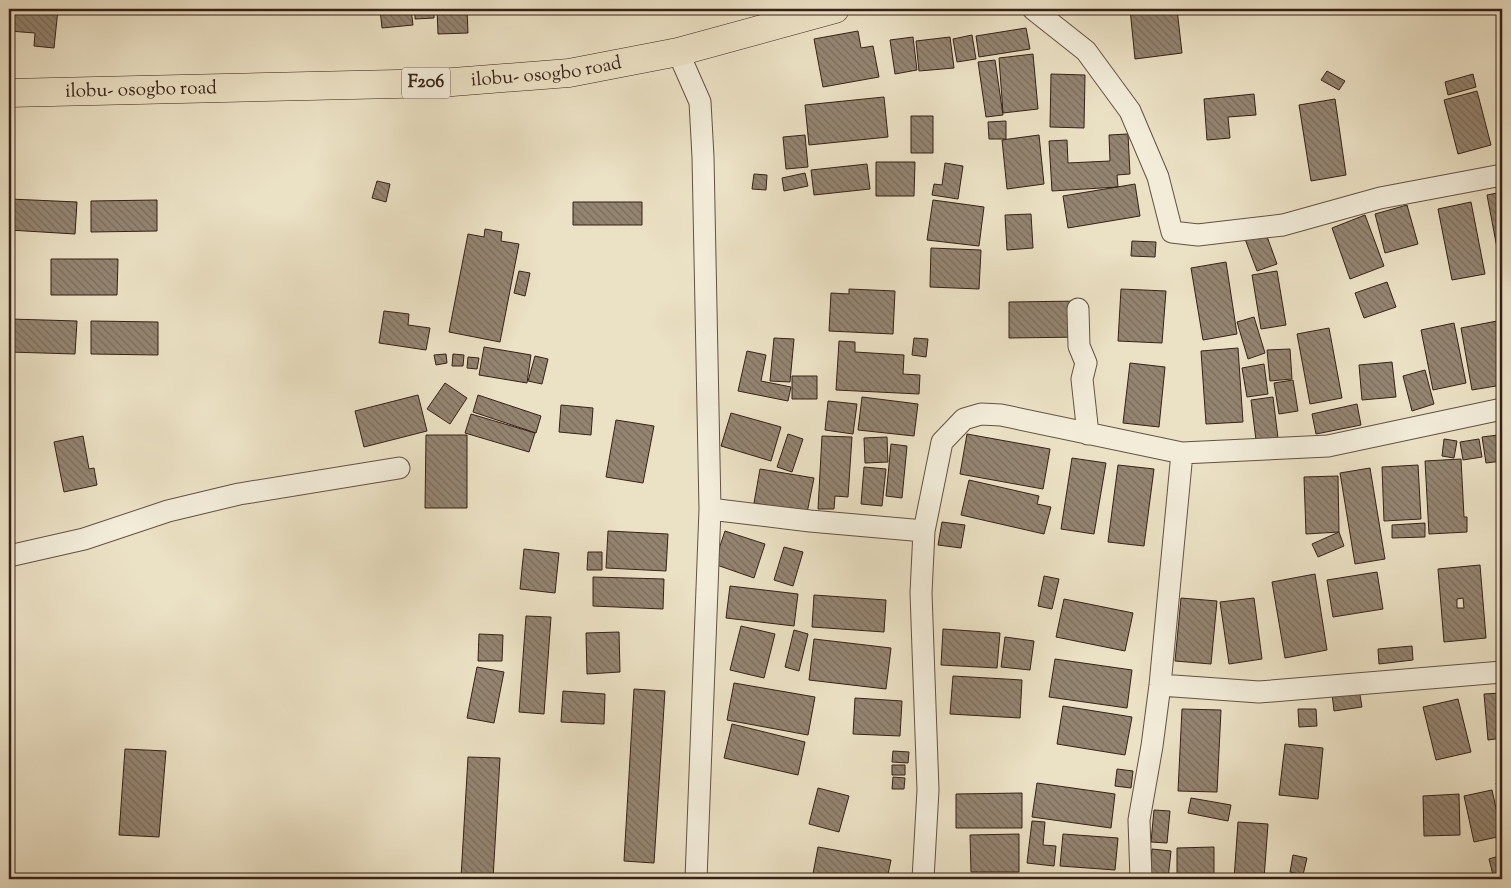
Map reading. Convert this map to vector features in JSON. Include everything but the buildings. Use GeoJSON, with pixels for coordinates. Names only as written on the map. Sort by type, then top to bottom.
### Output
{"type":"FeatureCollection","features":[{"type":"Feature","properties":{"kind":"main road","name":"ilobu- osogbo road"},"geometry":{"type":"LineString","coordinates":[[9,93],[440,83],[569,73],[678,52],[835,9]]}},
{"type":"Feature","properties":{"kind":"street"},"geometry":{"type":"LineString","coordinates":[[1033,9],[1086,51],[1130,110],[1158,177],[1172,232],[1198,235],[1283,225],[1380,198],[1502,175]]}},
{"type":"Feature","properties":{"kind":"street"},"geometry":{"type":"LineString","coordinates":[[678,52],[700,102],[703,167],[710,509],[696,879]]}},
{"type":"Feature","properties":{"kind":"street"},"geometry":{"type":"LineString","coordinates":[[1078,309],[1079,346],[1086,363],[1082,379],[1088,434]]}},
{"type":"Feature","properties":{"kind":"street"},"geometry":{"type":"LineString","coordinates":[[923,879],[928,790],[921,593],[924,531],[942,442],[964,419],[981,414],[1001,415],[1182,453],[1328,446],[1502,409]]}},
{"type":"Feature","properties":{"kind":"street"},"geometry":{"type":"LineString","coordinates":[[1141,879],[1139,820],[1152,746],[1160,684],[1182,453]]}},
{"type":"Feature","properties":{"kind":"street"},"geometry":{"type":"LineString","coordinates":[[9,556],[84,539],[168,510],[240,494],[400,468]]}},
{"type":"Feature","properties":{"kind":"street"},"geometry":{"type":"LineString","coordinates":[[710,509],[810,521],[924,531]]}},
{"type":"Feature","properties":{"kind":"street"},"geometry":{"type":"LineString","coordinates":[[1160,684],[1259,692],[1502,672]]}}]}
